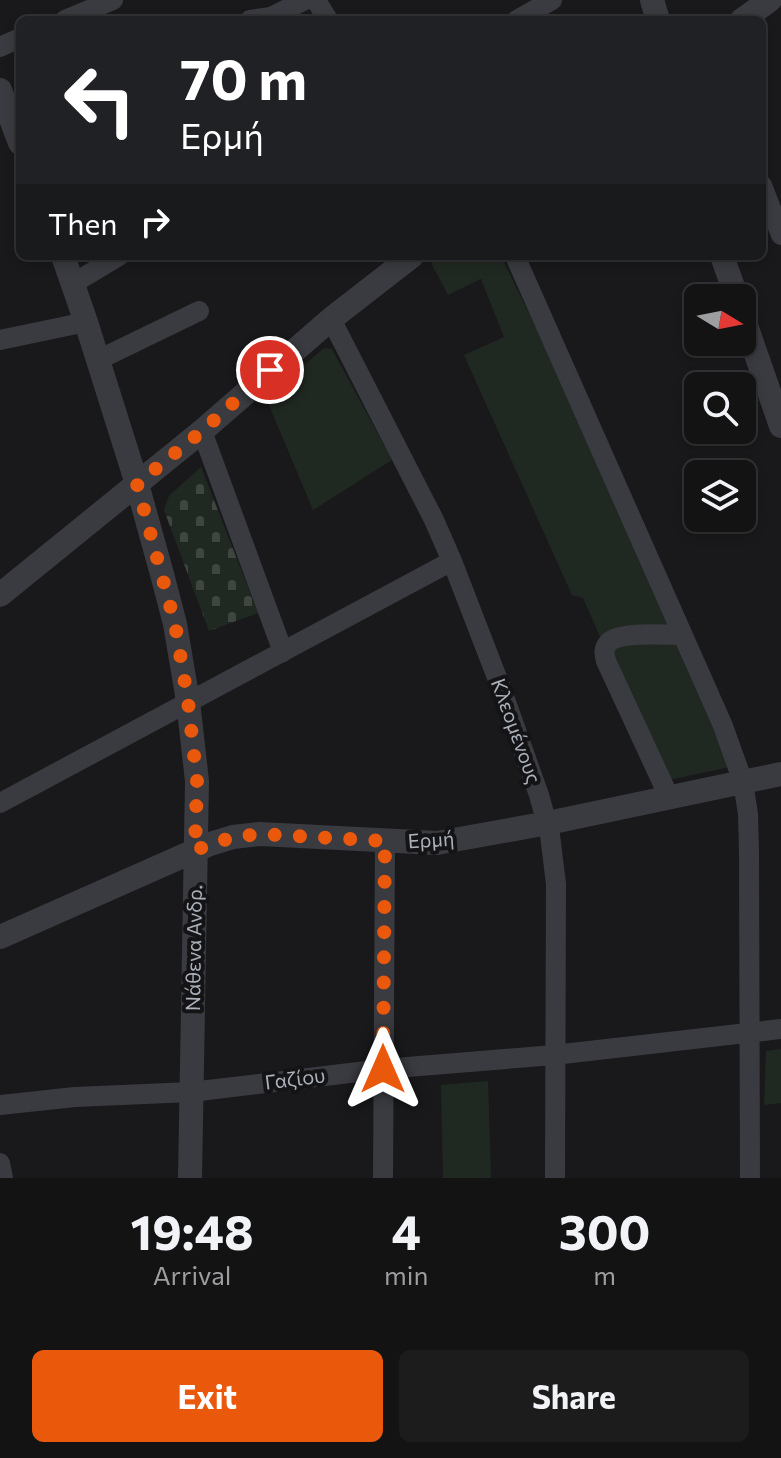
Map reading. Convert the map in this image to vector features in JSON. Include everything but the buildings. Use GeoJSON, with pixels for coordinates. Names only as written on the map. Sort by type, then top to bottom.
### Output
{"type":"FeatureCollection","features":[{"type":"Feature","properties":{"kind":"street"},"geometry":{"type":"LineString","coordinates":[[75,16],[113,0]]}},
{"type":"Feature","properties":{"kind":"street"},"geometry":{"type":"LineString","coordinates":[[273,16],[305,0]]}},
{"type":"Feature","properties":{"kind":"street"},"geometry":{"type":"LineString","coordinates":[[524,16],[552,0]]}},
{"type":"Feature","properties":{"kind":"street"},"geometry":{"type":"LineString","coordinates":[[748,16],[770,0]]}},
{"type":"Feature","properties":{"kind":"street"},"geometry":{"type":"LineString","coordinates":[[9,98],[16,127]]}},
{"type":"Feature","properties":{"kind":"street"},"geometry":{"type":"LineString","coordinates":[[766,196],[781,235]]}},
{"type":"Feature","properties":{"kind":"street","name":"Νάθενα Ανδρ."},"geometry":{"type":"LineString","coordinates":[[65,260],[137,484],[175,624],[188,701],[197,781],[190,1178]]}},
{"type":"Feature","properties":{"kind":"street"},"geometry":{"type":"LineString","coordinates":[[74,283],[112,260]]}},
{"type":"Feature","properties":{"kind":"street"},"geometry":{"type":"LineString","coordinates":[[0,595],[202,431],[331,319],[407,260]]}},
{"type":"Feature","properties":{"kind":"street"},"geometry":{"type":"LineString","coordinates":[[517,260],[730,742],[743,782],[749,851],[750,1178]]}},
{"type":"Feature","properties":{"kind":"street"},"geometry":{"type":"LineString","coordinates":[[723,260],[732,284]]}},
{"type":"Feature","properties":{"kind":"street"},"geometry":{"type":"LineString","coordinates":[[98,360],[199,311]]}},
{"type":"Feature","properties":{"kind":"street","name":"Κλεομένους"},"geometry":{"type":"LineString","coordinates":[[331,319],[452,561],[548,823],[556,884],[555,1178]]}},
{"type":"Feature","properties":{"kind":"street"},"geometry":{"type":"LineString","coordinates":[[0,340],[86,322]]}},
{"type":"Feature","properties":{"kind":"street"},"geometry":{"type":"LineString","coordinates":[[756,354],[781,426]]}},
{"type":"Feature","properties":{"kind":"street"},"geometry":{"type":"LineString","coordinates":[[202,431],[283,652]]}},
{"type":"Feature","properties":{"kind":"street"},"geometry":{"type":"LineString","coordinates":[[0,803],[452,561]]}},
{"type":"Feature","properties":{"kind":"street"},"geometry":{"type":"LineString","coordinates":[[669,797],[604,652],[610,641],[621,636],[683,635]]}},
{"type":"Feature","properties":{"kind":"street","name":"Ερμή"},"geometry":{"type":"LineString","coordinates":[[0,937],[195,850],[233,837],[260,834],[437,843],[781,774]]}},
{"type":"Feature","properties":{"kind":"street"},"geometry":{"type":"LineString","coordinates":[[383,1178],[385,841]]}},
{"type":"Feature","properties":{"kind":"street","name":"Γαζίου"},"geometry":{"type":"LineString","coordinates":[[0,1105],[75,1097],[191,1092],[383,1069],[554,1055],[781,1029]]}},
{"type":"Feature","properties":{"kind":"street"},"geometry":{"type":"LineString","coordinates":[[0,1163],[3,1178]]}},
{"type":"Feature","properties":{"kind":"green space"},"geometry":{"type":"Polygon","coordinates":[[[436,260],[503,260],[537,330],[730,767],[664,781],[583,598],[572,595],[464,355],[504,337],[481,279],[448,295],[431,263],[436,260]]]}},
{"type":"Feature","properties":{"kind":"green space"},"geometry":{"type":"Polygon","coordinates":[[[324,348],[332,349],[392,460],[313,510],[266,398],[324,348]]]}},
{"type":"Feature","properties":{"kind":"green space"},"geometry":{"type":"Polygon","coordinates":[[[201,467],[258,613],[209,631],[164,510],[169,496],[201,467]]]}},
{"type":"Feature","properties":{"kind":"green space"},"geometry":{"type":"Polygon","coordinates":[[[781,1049],[781,1103],[764,1105],[766,1051],[781,1049]]]}},
{"type":"Feature","properties":{"kind":"green space"},"geometry":{"type":"Polygon","coordinates":[[[488,1081],[491,1178],[443,1178],[441,1085],[488,1081]]]}},
{"type":"Feature","properties":{"kind":"route"},"geometry":{"type":"LineString","coordinates":[[270,370],[137,484],[175,624],[188,701],[197,781],[195,850],[233,837],[260,834],[385,841],[383,1069]]}}]}
